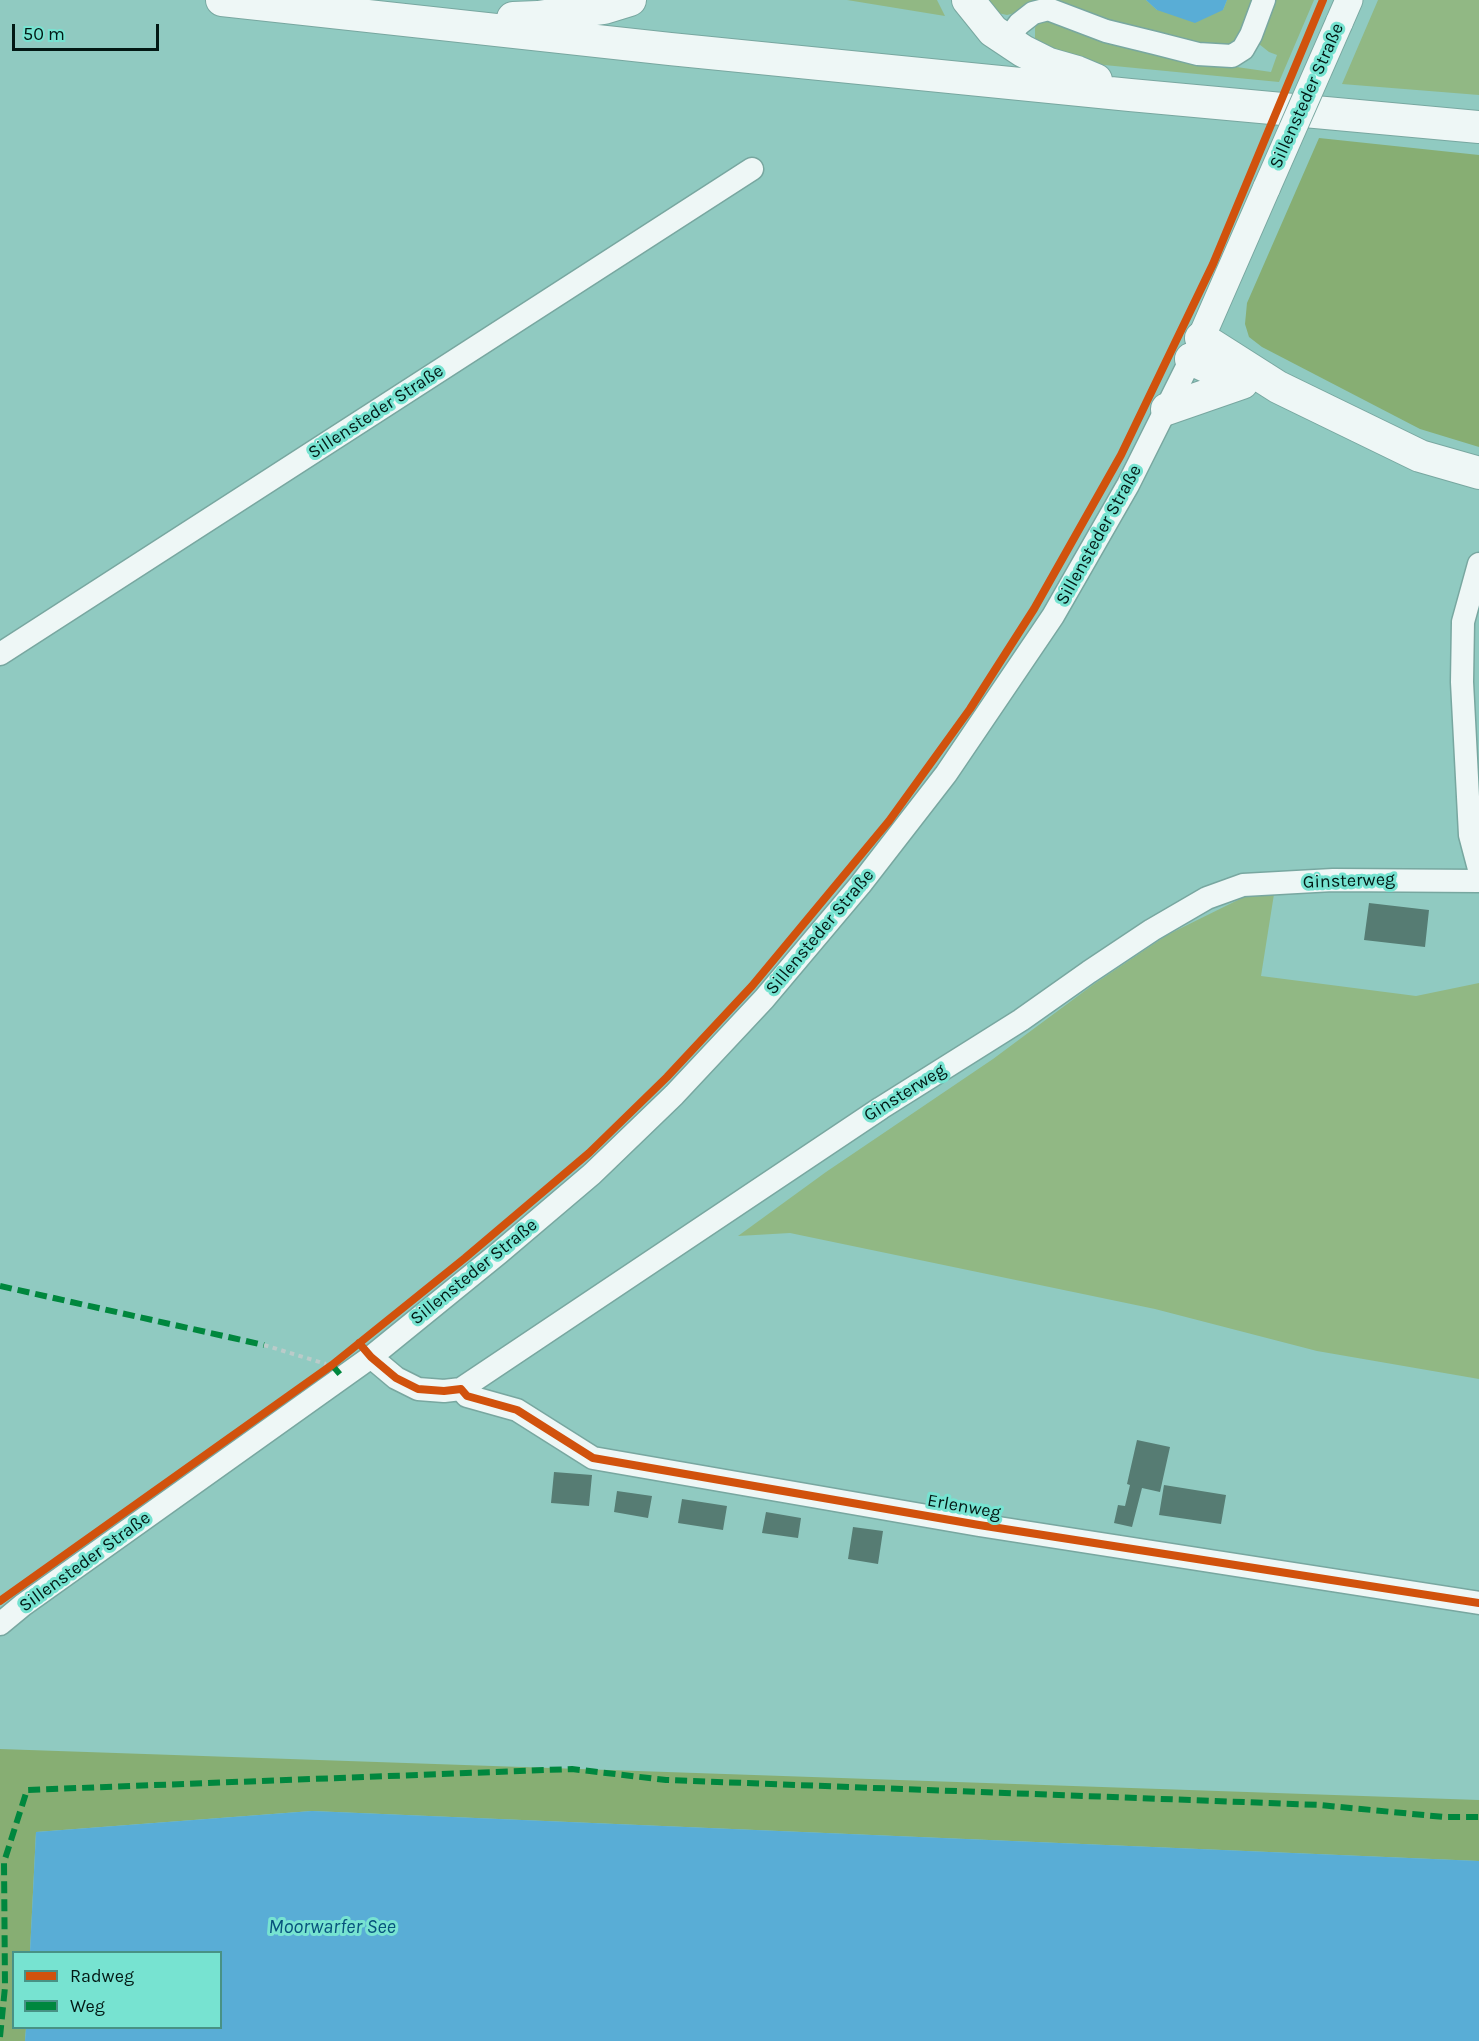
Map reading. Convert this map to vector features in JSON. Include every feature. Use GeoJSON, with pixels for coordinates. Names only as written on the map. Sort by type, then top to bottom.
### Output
{"type":"FeatureCollection","features":[{"type":"Feature","properties":{"kind":"highway"},"geometry":{"type":"LineString","coordinates":[[222,0],[1130,95],[1479,127]]}},
{"type":"Feature","properties":{"kind":"highway"},"geometry":{"type":"LineString","coordinates":[[427,22],[538,17],[604,8],[630,0]]}},
{"type":"Feature","properties":{"kind":"highway"},"geometry":{"type":"LineString","coordinates":[[968,0],[993,31],[1023,51],[1049,64],[1077,72],[1130,95]]}},
{"type":"Feature","properties":{"kind":"highway"},"geometry":{"type":"LineString","coordinates":[[1196,349],[1242,383]]}},
{"type":"Feature","properties":{"kind":"highway"},"geometry":{"type":"LineString","coordinates":[[1196,349],[1420,456],[1479,473]]}},
{"type":"Feature","properties":{"kind":"highway"},"geometry":{"type":"LineString","coordinates":[[1167,409],[1242,383],[1278,387]]}},
{"type":"Feature","properties":{"kind":"main road","name":"Sillensteder Straße"},"geometry":{"type":"LineString","coordinates":[[1196,349],[1344,12]]}},
{"type":"Feature","properties":{"kind":"street"},"geometry":{"type":"LineString","coordinates":[[1007,40],[1019,24],[1033,13],[1048,9],[1106,31],[1198,54],[1232,56],[1243,49],[1251,35],[1264,0]]}},
{"type":"Feature","properties":{"kind":"street","name":"Sillensteder Straße"},"geometry":{"type":"LineString","coordinates":[[0,654],[753,169]]}},
{"type":"Feature","properties":{"kind":"street","name":"Sillensteder Straße"},"geometry":{"type":"LineString","coordinates":[[0,1624],[23,1605],[371,1357],[592,1174],[674,1095],[764,999],[860,885],[946,774],[1053,616],[1128,486],[1196,349]]}},
{"type":"Feature","properties":{"kind":"street"},"geometry":{"type":"LineString","coordinates":[[1479,564],[1463,622],[1462,682],[1470,835],[1479,869]]}},
{"type":"Feature","properties":{"kind":"street","name":"Ginsterweg"},"geometry":{"type":"LineString","coordinates":[[461,1389],[880,1108],[1021,1020],[1152,930],[1207,898],[1244,885],[1333,880],[1479,881]]}},
{"type":"Feature","properties":{"kind":"street"},"geometry":{"type":"LineString","coordinates":[[371,1357],[396,1378],[418,1389],[444,1391],[461,1389]]}},
{"type":"Feature","properties":{"kind":"street","name":"Erlenweg"},"geometry":{"type":"LineString","coordinates":[[461,1389],[467,1396],[517,1410],[593,1458],[979,1526],[1479,1603]]}},
{"type":"Feature","properties":{"kind":"path"},"geometry":{"type":"LineString","coordinates":[[264,1345],[332,1365]]}},
{"type":"Feature","properties":{"kind":"green space"},"geometry":{"type":"Polygon","coordinates":[[[847,0],[937,0],[945,16],[847,0]]]}},
{"type":"Feature","properties":{"kind":"green space"},"geometry":{"type":"Polygon","coordinates":[[[981,0],[1146,0],[1157,10],[1223,10],[1227,0],[1256,0],[1236,41],[1224,48],[1019,12],[1007,15],[993,12],[981,0]]]}},
{"type":"Feature","properties":{"kind":"green space"},"geometry":{"type":"Polygon","coordinates":[[[1268,0],[1314,0],[1279,82],[1094,64],[1044,48],[1035,38],[1038,21],[1044,18],[1223,65],[1271,72],[1277,55],[1259,44],[1258,26],[1268,0]]]}},
{"type":"Feature","properties":{"kind":"green space"},"geometry":{"type":"Polygon","coordinates":[[[1378,0],[1479,0],[1479,95],[1342,84],[1378,0]]]}},
{"type":"Feature","properties":{"kind":"green space"},"geometry":{"type":"Polygon","coordinates":[[[1319,138],[1479,155],[1479,447],[1420,429],[1262,347],[1249,337],[1245,324],[1247,303],[1319,138]]]}},
{"type":"Feature","properties":{"kind":"green space"},"geometry":{"type":"Polygon","coordinates":[[[1274,894],[1261,976],[1416,996],[1479,983],[1479,1379],[1317,1351],[1155,1309],[790,1233],[738,1236],[826,1172],[993,1059],[1094,984],[1167,935],[1248,895],[1274,894]]]}},
{"type":"Feature","properties":{"kind":"green space"},"geometry":{"type":"Polygon","coordinates":[[[0,1749],[1479,1800],[1479,1861],[312,1811],[36,1832],[30,1951],[12,1951],[12,2029],[26,2029],[25,2041],[0,2041],[0,1749]]]}},
{"type":"Feature","properties":{"kind":"water"},"geometry":{"type":"Polygon","coordinates":[[[1146,0],[1227,0],[1223,10],[1195,23],[1157,10],[1146,0]]]}},
{"type":"Feature","properties":{"kind":"water","name":"Moorwarfer See"},"geometry":{"type":"Polygon","coordinates":[[[312,1811],[1479,1861],[1479,2041],[25,2041],[26,2029],[222,2029],[222,1951],[30,1951],[36,1832],[312,1811]]]}},
{"type":"Feature","properties":{"kind":"building"},"geometry":{"type":"Polygon","coordinates":[[[1369,903],[1429,910],[1425,947],[1364,940],[1369,903]]]}},
{"type":"Feature","properties":{"kind":"building"},"geometry":{"type":"Polygon","coordinates":[[[1137,1440],[1170,1447],[1160,1492],[1142,1488],[1132,1527],[1114,1523],[1118,1505],[1125,1506],[1130,1485],[1127,1484],[1137,1440]]]}},
{"type":"Feature","properties":{"kind":"building"},"geometry":{"type":"Polygon","coordinates":[[[554,1472],[592,1475],[589,1506],[551,1503],[554,1472]]]}},
{"type":"Feature","properties":{"kind":"building"},"geometry":{"type":"Polygon","coordinates":[[[1164,1485],[1226,1495],[1221,1524],[1159,1515],[1164,1485]]]}},
{"type":"Feature","properties":{"kind":"building"},"geometry":{"type":"Polygon","coordinates":[[[617,1491],[652,1496],[648,1518],[614,1512],[617,1491]]]}},
{"type":"Feature","properties":{"kind":"building"},"geometry":{"type":"Polygon","coordinates":[[[682,1499],[727,1506],[723,1530],[678,1523],[682,1499]]]}},
{"type":"Feature","properties":{"kind":"building"},"geometry":{"type":"Polygon","coordinates":[[[766,1512],[801,1518],[798,1538],[762,1533],[766,1512]]]}},
{"type":"Feature","properties":{"kind":"building"},"geometry":{"type":"Polygon","coordinates":[[[853,1527],[883,1531],[878,1564],[848,1559],[853,1527]]]}},
{"type":"Feature","properties":{"kind":"marked path"},"geometry":{"type":"LineString","coordinates":[[0,1286],[264,1345]]}},
{"type":"Feature","properties":{"kind":"marked path"},"geometry":{"type":"LineString","coordinates":[[332,1365],[343,1378]]}},
{"type":"Feature","properties":{"kind":"marked path"},"geometry":{"type":"LineString","coordinates":[[0,2037],[5,1987],[4,1862],[27,1790],[572,1769],[666,1780],[1320,1805],[1444,1817],[1479,1817]]}},
{"type":"Feature","properties":{"kind":"cycle path"},"geometry":{"type":"LineString","coordinates":[[0,1601],[332,1365],[465,1258],[589,1153],[667,1077],[752,986],[889,821],[970,709],[1034,609],[1121,455],[1213,264],[1323,0]]}},
{"type":"Feature","properties":{"kind":"cycle path"},"geometry":{"type":"LineString","coordinates":[[359,1343],[371,1357],[396,1378],[418,1389],[444,1391],[461,1389],[467,1396],[517,1410],[593,1458],[979,1525],[1479,1603]]}}]}
